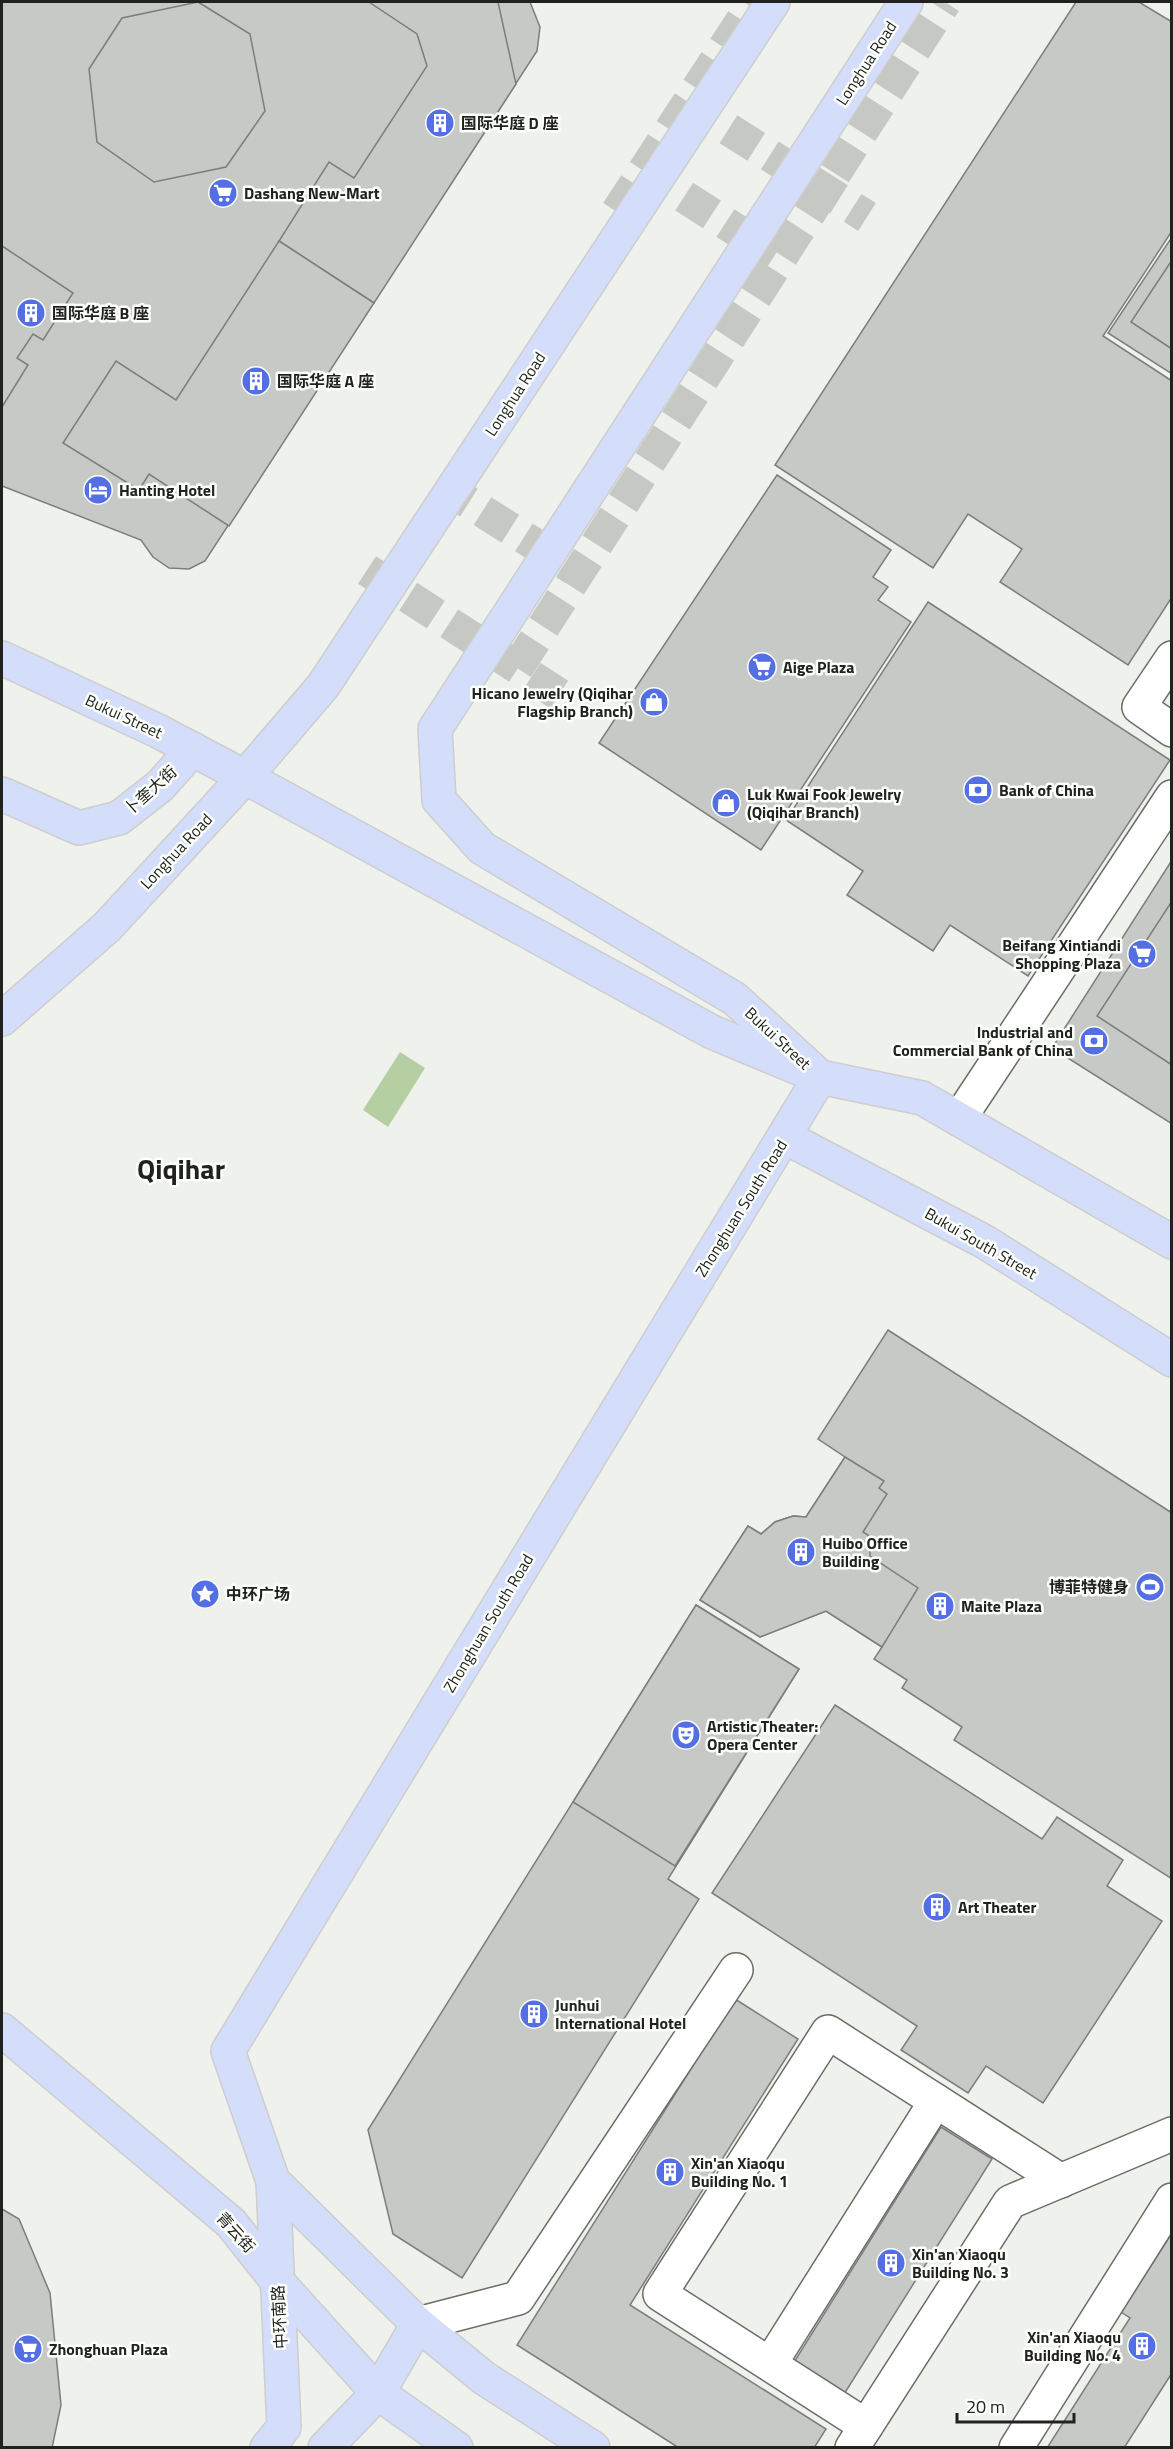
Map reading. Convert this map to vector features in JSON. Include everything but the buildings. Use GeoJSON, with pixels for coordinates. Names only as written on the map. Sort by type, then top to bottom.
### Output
{"type":"FeatureCollection","features":[{"type":"Feature","properties":{"kind":"main road","name":"Longhua Road"},"geometry":{"type":"LineString","coordinates":[[2,1019],[107,927],[245,777],[323,686],[774,2]]}},
{"type":"Feature","properties":{"kind":"main road","name":"Longhua Road"},"geometry":{"type":"LineString","coordinates":[[435,729],[906,2]]}},
{"type":"Feature","properties":{"kind":"main road","name":"Bukui Street"},"geometry":{"type":"LineString","coordinates":[[2,658],[193,749],[712,1032],[820,1077]]}},
{"type":"Feature","properties":{"kind":"main road","name":"Bukui Street"},"geometry":{"type":"LineString","coordinates":[[435,729],[439,800],[482,848],[735,999],[820,1077]]}},
{"type":"Feature","properties":{"kind":"main road","name":"卜奎大街"},"geometry":{"type":"LineString","coordinates":[[2,794],[79,828],[119,818],[160,786],[193,749]]}},
{"type":"Feature","properties":{"kind":"main road"},"geometry":{"type":"LineString","coordinates":[[820,1077],[921,1098],[1172,1242]]}},
{"type":"Feature","properties":{"kind":"main road","name":"Zhonghuan South Road"},"geometry":{"type":"LineString","coordinates":[[273,2181],[228,2051],[820,1077]]}},
{"type":"Feature","properties":{"kind":"main road","name":"Bukui South Street"},"geometry":{"type":"LineString","coordinates":[[784,1137],[985,1242],[1172,1360]]}},
{"type":"Feature","properties":{"kind":"main road","name":"青云街"},"geometry":{"type":"LineString","coordinates":[[2,2030],[231,2223],[277,2281],[378,2393],[456,2448]]}},
{"type":"Feature","properties":{"kind":"main road"},"geometry":{"type":"LineString","coordinates":[[273,2181],[418,2324],[484,2378],[593,2448]]}},
{"type":"Feature","properties":{"kind":"main road","name":"中环南路"},"geometry":{"type":"LineString","coordinates":[[267,2448],[284,2427],[273,2181]]}},
{"type":"Feature","properties":{"kind":"main road"},"geometry":{"type":"LineString","coordinates":[[325,2448],[378,2393],[418,2324]]}},
{"type":"Feature","properties":{"kind":"street"},"geometry":{"type":"LineString","coordinates":[[1172,658],[1138,707],[1172,730]]}},
{"type":"Feature","properties":{"kind":"street"},"geometry":{"type":"LineString","coordinates":[[959,1119],[1172,796]]}},
{"type":"Feature","properties":{"kind":"street"},"geometry":{"type":"LineString","coordinates":[[418,2324],[518,2298],[736,1970]]}},
{"type":"Feature","properties":{"kind":"street"},"geometry":{"type":"LineString","coordinates":[[1061,2181],[828,2031],[660,2294],[770,2364],[866,2439],[1010,2202],[1061,2181],[1172,2134]]}},
{"type":"Feature","properties":{"kind":"street"},"geometry":{"type":"LineString","coordinates":[[770,2364],[936,2101]]}},
{"type":"Feature","properties":{"kind":"street"},"geometry":{"type":"LineString","coordinates":[[1016,2448],[1172,2200]]}},
{"type":"Feature","properties":{"kind":"green space"},"geometry":{"type":"Polygon","coordinates":[[[400,1052],[425,1068],[388,1127],[363,1110],[400,1052]]]}},
{"type":"Feature","properties":{"kind":"tunnel"},"geometry":{"type":"LineString","coordinates":[[617,212],[754,2]]}},
{"type":"Feature","properties":{"kind":"tunnel"},"geometry":{"type":"LineString","coordinates":[[517,668],[945,2]]}},
{"type":"Feature","properties":{"kind":"tunnel"},"geometry":{"type":"LineString","coordinates":[[687,103],[867,217]]}},
{"type":"Feature","properties":{"kind":"tunnel"},"geometry":{"type":"LineString","coordinates":[[643,170],[775,255]]}},
{"type":"Feature","properties":{"kind":"tunnel"},"geometry":{"type":"LineString","coordinates":[[441,485],[574,569]]}},
{"type":"Feature","properties":{"kind":"tunnel"},"geometry":{"type":"LineString","coordinates":[[367,570],[560,695]]}},
{"type":"Feature","properties":{"kind":"place","name":"国际华庭 D 座"},"geometry":{"type":"Point","coordinates":[440,123]}},
{"type":"Feature","properties":{"kind":"place","name":"Dashang New-Mart"},"geometry":{"type":"Point","coordinates":[223,193]}},
{"type":"Feature","properties":{"kind":"place","name":"国际华庭 B 座"},"geometry":{"type":"Point","coordinates":[31,313]}},
{"type":"Feature","properties":{"kind":"place","name":"国际华庭 A 座"},"geometry":{"type":"Point","coordinates":[256,381]}},
{"type":"Feature","properties":{"kind":"place","name":"Hanting Hotel"},"geometry":{"type":"Point","coordinates":[98,490]}},
{"type":"Feature","properties":{"kind":"place","name":"Aige Plaza"},"geometry":{"type":"Point","coordinates":[762,667]}},
{"type":"Feature","properties":{"kind":"place","name":"Hicano Jewelry (Qiqihar Flagship Branch)"},"geometry":{"type":"Point","coordinates":[654,702]}},
{"type":"Feature","properties":{"kind":"place","name":"Bank of China"},"geometry":{"type":"Point","coordinates":[978,790]}},
{"type":"Feature","properties":{"kind":"place","name":"Luk Kwai Fook Jewelry (Qiqihar Branch)"},"geometry":{"type":"Point","coordinates":[726,803]}},
{"type":"Feature","properties":{"kind":"place","name":"Beifang Xintiandi Shopping Plaza"},"geometry":{"type":"Point","coordinates":[1142,954]}},
{"type":"Feature","properties":{"kind":"place","name":"Industrial and Commercial Bank of China"},"geometry":{"type":"Point","coordinates":[1094,1041]}},
{"type":"Feature","properties":{"kind":"place","name":"Huibo Office Building"},"geometry":{"type":"Point","coordinates":[801,1552]}},
{"type":"Feature","properties":{"kind":"place","name":"博菲特健身"},"geometry":{"type":"Point","coordinates":[1150,1587]}},
{"type":"Feature","properties":{"kind":"place","name":"中环广场"},"geometry":{"type":"Point","coordinates":[205,1594]}},
{"type":"Feature","properties":{"kind":"place","name":"Maite Plaza"},"geometry":{"type":"Point","coordinates":[940,1606]}},
{"type":"Feature","properties":{"kind":"place","name":"Artistic Theater: Opera Center"},"geometry":{"type":"Point","coordinates":[686,1735]}},
{"type":"Feature","properties":{"kind":"place","name":"Art Theater"},"geometry":{"type":"Point","coordinates":[937,1907]}},
{"type":"Feature","properties":{"kind":"place","name":"Junhui International Hotel"},"geometry":{"type":"Point","coordinates":[534,2014]}},
{"type":"Feature","properties":{"kind":"place","name":"Xin'an Xiaoqu Building No. 1"},"geometry":{"type":"Point","coordinates":[670,2172]}},
{"type":"Feature","properties":{"kind":"place","name":"Xin'an Xiaoqu Building No. 3"},"geometry":{"type":"Point","coordinates":[891,2263]}},
{"type":"Feature","properties":{"kind":"place","name":"Xin'an Xiaoqu Building No. 4"},"geometry":{"type":"Point","coordinates":[1142,2346]}},
{"type":"Feature","properties":{"kind":"place","name":"Zhonghuan Plaza"},"geometry":{"type":"Point","coordinates":[28,2349]}},
{"type":"Feature","properties":{"kind":"district","name":"Qiqihar"},"geometry":{"type":"Point","coordinates":[181,1169]}}]}
